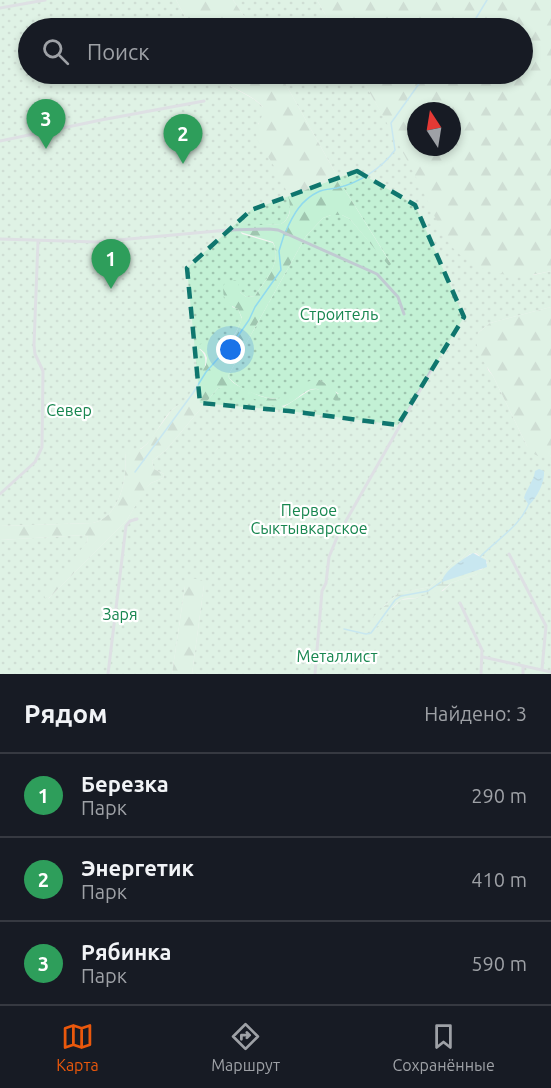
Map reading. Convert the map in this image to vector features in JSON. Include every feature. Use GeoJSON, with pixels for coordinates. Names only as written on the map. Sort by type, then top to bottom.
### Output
{"type":"FeatureCollection","features":[{"type":"Feature","properties":{"kind":"street"},"geometry":{"type":"LineString","coordinates":[[0,8],[45,0]]}},
{"type":"Feature","properties":{"kind":"street"},"geometry":{"type":"LineString","coordinates":[[0,141],[204,101]]}},
{"type":"Feature","properties":{"kind":"street"},"geometry":{"type":"LineString","coordinates":[[0,239],[96,242],[228,230],[269,229],[377,274],[398,297],[404,314]]}},
{"type":"Feature","properties":{"kind":"street"},"geometry":{"type":"LineString","coordinates":[[0,494],[35,462],[42,447],[43,370],[34,345],[38,241]]}},
{"type":"Feature","properties":{"kind":"street"},"geometry":{"type":"LineString","coordinates":[[315,674],[322,591],[326,583],[331,552],[351,512],[432,369]]}},
{"type":"Feature","properties":{"kind":"street"},"geometry":{"type":"LineString","coordinates":[[108,674],[126,526],[130,521],[137,519]]}},
{"type":"Feature","properties":{"kind":"street"},"geometry":{"type":"LineString","coordinates":[[509,554],[546,626],[542,669]]}},
{"type":"Feature","properties":{"kind":"street"},"geometry":{"type":"LineString","coordinates":[[460,603],[483,657],[481,674]]}},
{"type":"Feature","properties":{"kind":"street"},"geometry":{"type":"LineString","coordinates":[[483,657],[551,672]]}},
{"type":"Feature","properties":{"kind":"street"},"geometry":{"type":"LineString","coordinates":[[523,666],[523,674]]}},
{"type":"Feature","properties":{"kind":"highlighted area"},"geometry":{"type":"Polygon","coordinates":[[[357,171],[415,205],[464,317],[398,425],[289,411],[200,403],[187,268],[251,210],[357,171]]]}},
{"type":"Feature","properties":{"kind":"green space","name":"Север"},"geometry":{"type":"Polygon","coordinates":[[[0,0],[176,0],[186,18],[18,18],[18,84],[226,84],[258,102],[263,107],[263,117],[258,124],[291,200],[290,211],[281,224],[237,227],[242,234],[273,243],[276,257],[272,271],[255,296],[246,297],[240,292],[232,307],[238,309],[242,319],[231,339],[199,349],[203,354],[205,366],[187,398],[169,413],[147,444],[125,453],[123,484],[116,505],[110,513],[93,523],[0,526],[0,0]]]}},
{"type":"Feature","properties":{"kind":"green space"},"geometry":{"type":"Polygon","coordinates":[[[176,0],[233,0],[245,18],[186,18],[176,0]]]}},
{"type":"Feature","properties":{"kind":"green space"},"geometry":{"type":"Polygon","coordinates":[[[233,0],[317,0],[327,18],[245,18],[233,0]]]}},
{"type":"Feature","properties":{"kind":"green space"},"geometry":{"type":"Polygon","coordinates":[[[317,0],[551,0],[551,271],[511,275],[486,270],[463,257],[449,243],[408,161],[365,84],[533,84],[533,18],[327,18],[317,0]]]}},
{"type":"Feature","properties":{"kind":"green space"},"geometry":{"type":"Polygon","coordinates":[[[228,84],[286,84],[345,190],[391,264],[389,266],[350,219],[342,215],[323,218],[306,236],[228,376],[241,387],[262,397],[274,399],[290,394],[310,381],[320,380],[335,390],[340,401],[337,402],[320,390],[312,389],[287,404],[275,406],[231,389],[218,388],[166,450],[152,461],[154,469],[164,474],[163,478],[151,483],[127,520],[50,597],[45,598],[44,595],[87,542],[88,537],[84,535],[0,540],[0,526],[93,523],[110,513],[116,505],[123,484],[125,453],[127,450],[141,449],[147,444],[171,411],[187,398],[206,365],[205,353],[197,346],[204,343],[229,341],[237,330],[242,318],[238,309],[225,299],[223,291],[225,282],[235,280],[238,282],[240,292],[246,297],[255,296],[272,270],[276,257],[273,242],[237,231],[236,228],[281,224],[288,217],[290,207],[283,183],[257,139],[263,107],[228,84]]]}},
{"type":"Feature","properties":{"kind":"green space"},"geometry":{"type":"Polygon","coordinates":[[[286,84],[365,84],[396,138],[407,149],[407,156],[414,156],[534,275],[551,271],[551,307],[490,323],[478,333],[488,370],[527,446],[550,457],[551,455],[551,674],[192,674],[204,585],[185,586],[172,674],[0,674],[0,540],[84,535],[88,537],[87,542],[48,599],[127,520],[144,490],[151,483],[163,478],[164,474],[154,469],[152,461],[166,450],[218,388],[226,387],[284,407],[310,390],[316,389],[339,394],[320,380],[281,399],[264,397],[238,386],[228,376],[306,236],[323,218],[342,215],[350,219],[389,265],[390,262],[345,190],[286,84]],[[469,550],[430,587],[398,593],[384,606],[375,630],[401,600],[443,591],[451,583],[478,574],[489,561],[474,550],[469,550]]]}},
{"type":"Feature","properties":{"kind":"green space"},"geometry":{"type":"Polygon","coordinates":[[[551,307],[551,455],[546,457],[534,454],[527,446],[493,376],[480,356],[476,342],[478,333],[490,323],[551,307]]]}},
{"type":"Feature","properties":{"kind":"green space"},"geometry":{"type":"Polygon","coordinates":[[[469,550],[474,550],[489,561],[488,567],[478,574],[451,583],[439,593],[401,600],[375,630],[366,630],[373,617],[398,593],[430,587],[452,564],[469,550]],[[476,553],[470,554],[455,566],[479,570],[484,569],[488,563],[476,553]]]}},
{"type":"Feature","properties":{"kind":"green space"},"geometry":{"type":"Polygon","coordinates":[[[190,578],[202,580],[204,585],[192,674],[172,674],[185,586],[190,578]]]}},
{"type":"Feature","properties":{"kind":"water"},"geometry":{"type":"Polygon","coordinates":[[[539,469],[544,471],[542,485],[529,505],[524,498],[535,471],[539,469]]]}},
{"type":"Feature","properties":{"kind":"water"},"geometry":{"type":"Polygon","coordinates":[[[473,553],[486,560],[487,567],[442,582],[450,570],[473,553]]]}},
{"type":"Feature","properties":{"kind":"waterway"},"geometry":{"type":"LineString","coordinates":[[476,18],[487,0]]}},
{"type":"Feature","properties":{"kind":"waterway"},"geometry":{"type":"LineString","coordinates":[[286,231],[298,208],[312,195],[362,179],[390,157],[395,150],[391,123],[419,84]]}},
{"type":"Feature","properties":{"kind":"waterway"},"geometry":{"type":"LineString","coordinates":[[135,472],[206,372],[238,336],[281,270],[279,251],[284,235]]}},
{"type":"Feature","properties":{"kind":"waterway"},"geometry":{"type":"LineString","coordinates":[[480,557],[514,526],[529,503]]}},
{"type":"Feature","properties":{"kind":"waterway"},"geometry":{"type":"LineString","coordinates":[[344,629],[371,633],[395,600],[401,596],[428,591],[441,582]]}},
{"type":"Feature","properties":{"kind":"place","name":"Рябинка"},"geometry":{"type":"Point","coordinates":[46,149]}},
{"type":"Feature","properties":{"kind":"place","name":"Энергетик"},"geometry":{"type":"Point","coordinates":[183,164]}},
{"type":"Feature","properties":{"kind":"place","name":"Березка"},"geometry":{"type":"Point","coordinates":[111,289]}},
{"type":"Feature","properties":{"kind":"park label","name":"Строитель"},"geometry":{"type":"Point","coordinates":[339,314]}},
{"type":"Feature","properties":{"kind":"park label","name":"Первое Сыктывкарское"},"geometry":{"type":"Point","coordinates":[309,519]}},
{"type":"Feature","properties":{"kind":"park label","name":"Заря"},"geometry":{"type":"Point","coordinates":[120,614]}},
{"type":"Feature","properties":{"kind":"park label","name":"Металлист"},"geometry":{"type":"Point","coordinates":[337,656]}}]}
